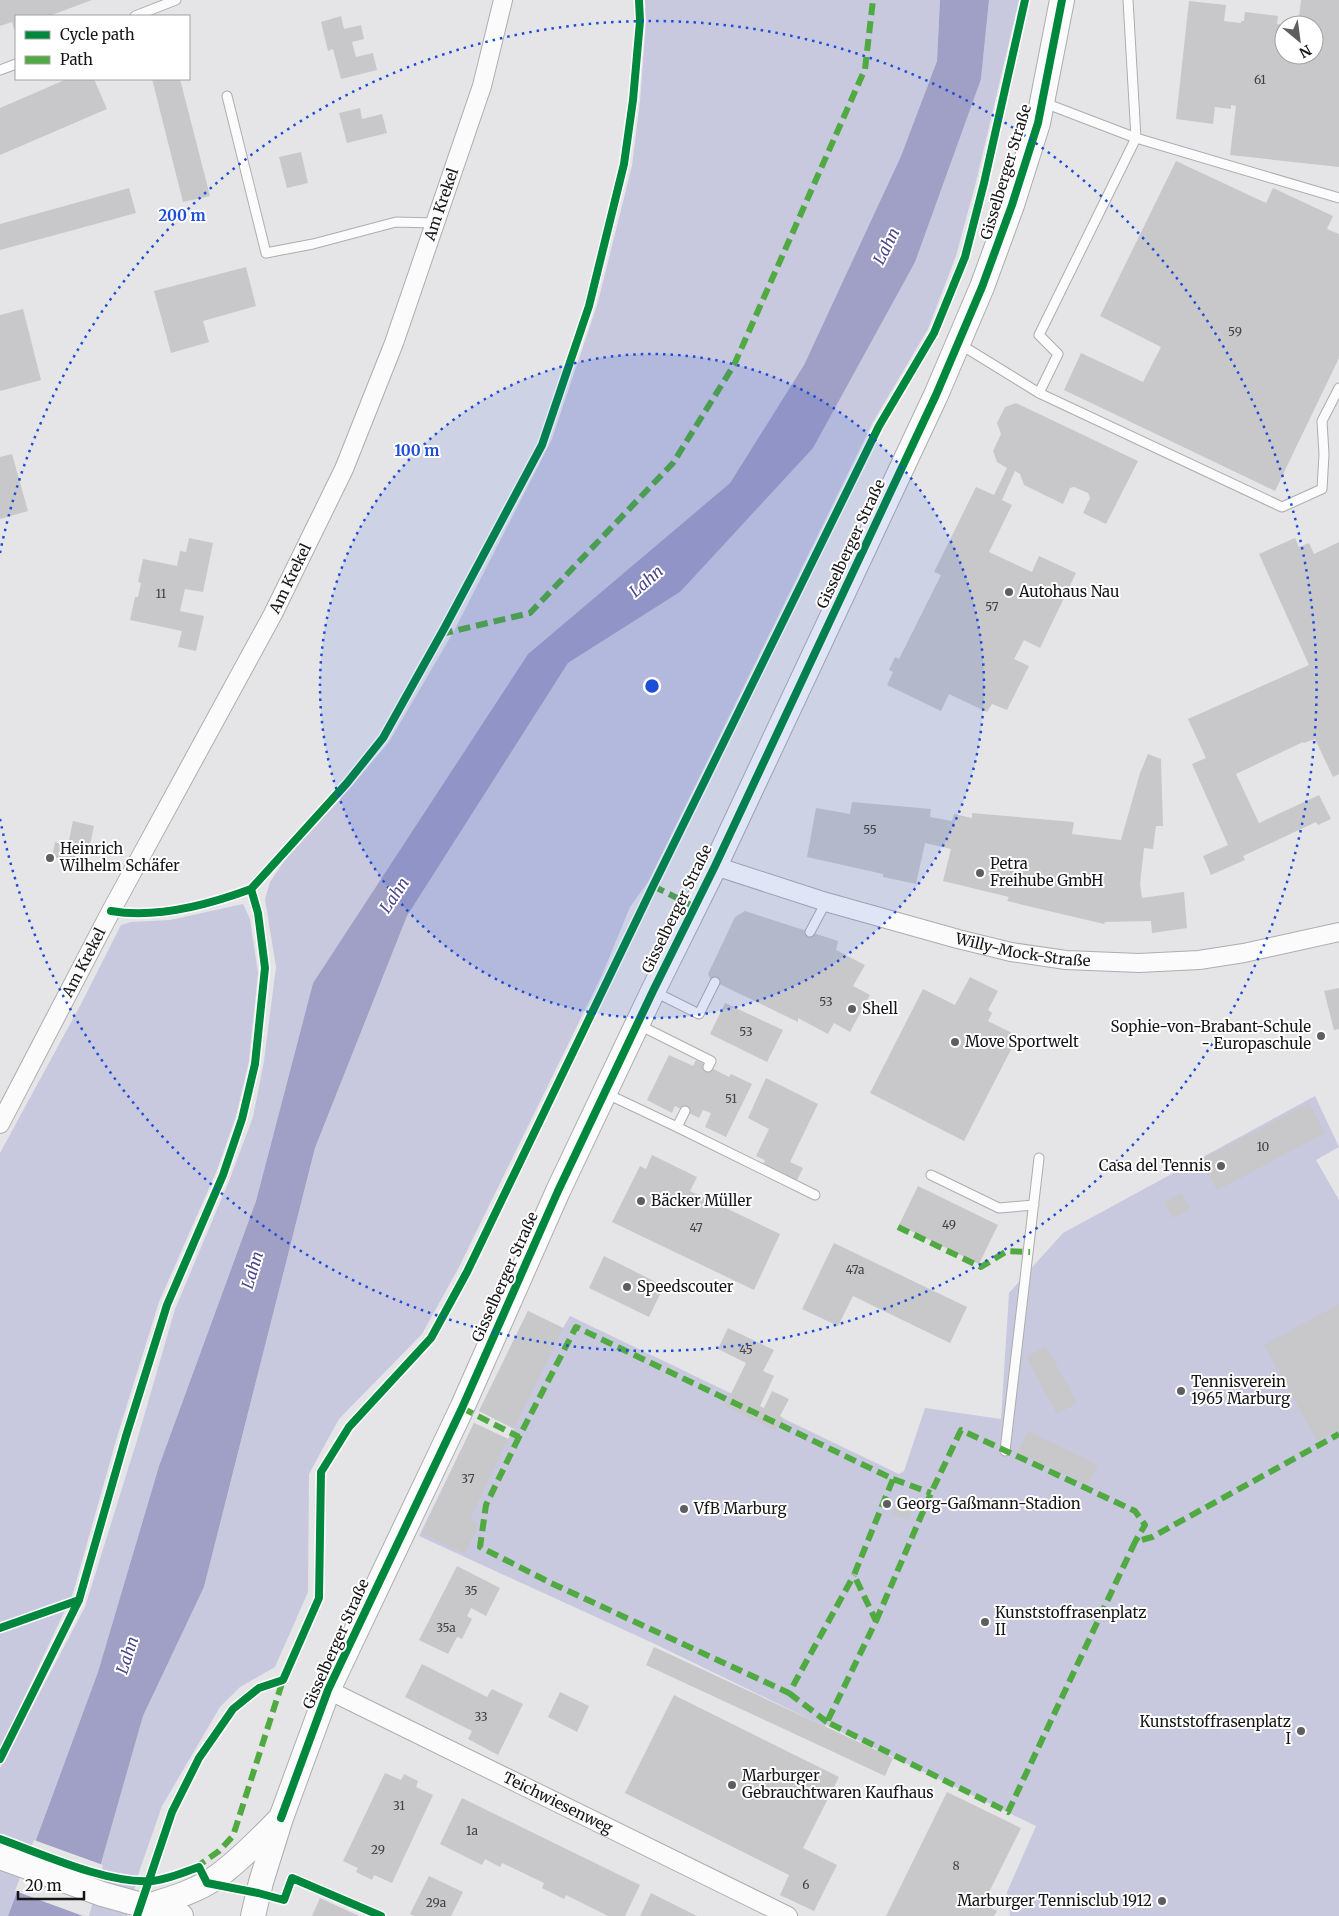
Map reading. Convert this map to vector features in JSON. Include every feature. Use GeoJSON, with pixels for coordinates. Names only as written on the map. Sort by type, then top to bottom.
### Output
{"type":"FeatureCollection","features":[{"type":"Feature","properties":{"kind":"main road","name":"Gisselberger Straße"},"geometry":{"type":"LineString","coordinates":[[253,1916],[261,1882],[281,1818],[328,1690],[462,1408],[558,1191],[715,866],[936,395],[958,343],[1010,213],[1038,123],[1062,0]]}},
{"type":"Feature","properties":{"kind":"main road"},"geometry":{"type":"LineString","coordinates":[[144,1907],[183,1895],[218,1876],[281,1818]]}},
{"type":"Feature","properties":{"kind":"main road"},"geometry":{"type":"LineString","coordinates":[[0,1857],[102,1894],[181,1916]]}},
{"type":"Feature","properties":{"kind":"street","name":"Am Krekel"},"geometry":{"type":"LineString","coordinates":[[0,1124],[111,911],[273,614],[335,486],[394,343],[482,86],[503,0]]}},
{"type":"Feature","properties":{"kind":"street","name":"Willy-Mock-Straße"},"geometry":{"type":"LineString","coordinates":[[715,866],[826,902],[958,939],[1011,952],[1066,960],[1139,963],[1199,960],[1244,953],[1339,932]]}},
{"type":"Feature","properties":{"kind":"street","name":"Teichwiesenweg"},"geometry":{"type":"LineString","coordinates":[[328,1690],[788,1916]]}},
{"type":"Feature","properties":{"kind":"lane"},"geometry":{"type":"LineString","coordinates":[[138,15],[176,0]]}},
{"type":"Feature","properties":{"kind":"lane"},"geometry":{"type":"LineString","coordinates":[[1039,393],[1058,354],[1039,335],[1136,138],[1128,0]]}},
{"type":"Feature","properties":{"kind":"lane"},"geometry":{"type":"LineString","coordinates":[[0,70],[15,64]]}},
{"type":"Feature","properties":{"kind":"lane"},"geometry":{"type":"LineString","coordinates":[[227,96],[266,253],[313,244],[396,222],[435,223]]}},
{"type":"Feature","properties":{"kind":"lane"},"geometry":{"type":"LineString","coordinates":[[1042,102],[1136,138],[1339,198]]}},
{"type":"Feature","properties":{"kind":"lane"},"geometry":{"type":"LineString","coordinates":[[958,343],[1039,393],[1282,507],[1322,489],[1324,454],[1322,421],[1339,388]]}},
{"type":"Feature","properties":{"kind":"lane"},"geometry":{"type":"LineString","coordinates":[[810,932],[826,902]]}},
{"type":"Feature","properties":{"kind":"lane"},"geometry":{"type":"LineString","coordinates":[[653,991],[699,1014],[715,982]]}},
{"type":"Feature","properties":{"kind":"lane"},"geometry":{"type":"LineString","coordinates":[[637,1025],[711,1060],[708,1066]]}},
{"type":"Feature","properties":{"kind":"lane"},"geometry":{"type":"LineString","coordinates":[[605,1093],[815,1195]]}},
{"type":"Feature","properties":{"kind":"lane"},"geometry":{"type":"LineString","coordinates":[[677,1127],[685,1112]]}},
{"type":"Feature","properties":{"kind":"lane"},"geometry":{"type":"LineString","coordinates":[[1005,1450],[1039,1158]]}},
{"type":"Feature","properties":{"kind":"lane"},"geometry":{"type":"LineString","coordinates":[[931,1175],[1000,1208],[1034,1205]]}},
{"type":"Feature","properties":{"kind":"shaded area"},"geometry":{"type":"Polygon","coordinates":[[[645,0],[940,0],[937,61],[901,156],[804,365],[730,483],[528,654],[313,983],[256,1201],[159,1466],[98,1672],[8,1916],[0,1916],[0,1768],[85,1607],[138,1437],[175,1309],[229,1181],[253,1117],[264,1061],[276,967],[265,899],[270,882],[285,860],[389,742],[454,631],[552,439],[598,302],[632,166],[640,101],[646,22],[645,0]]]}},
{"type":"Feature","properties":{"kind":"shaded area"},"geometry":{"type":"Polygon","coordinates":[[[989,0],[1019,0],[976,182],[956,256],[928,329],[873,422],[648,882],[630,907],[602,975],[458,1269],[422,1334],[339,1419],[309,1474],[308,1592],[275,1667],[240,1687],[220,1707],[162,1806],[139,1872],[127,1916],[86,1916],[143,1716],[204,1587],[315,1148],[407,916],[568,663],[680,592],[981,79],[989,0]]]}},
{"type":"Feature","properties":{"kind":"shaded area"},"geometry":{"type":"Polygon","coordinates":[[[243,904],[250,919],[258,973],[249,1061],[236,1116],[217,1170],[159,1302],[117,1437],[73,1593],[0,1749],[0,1153],[81,1004],[121,925],[131,922],[170,920],[243,904]]]}},
{"type":"Feature","properties":{"kind":"shaded area","name":"Georg-Gaßmann-Stadion"},"geometry":{"type":"Polygon","coordinates":[[[1315,1096],[1339,1147],[1316,1160],[1339,1200],[1339,1916],[1010,1916],[1007,1892],[1036,1826],[655,1644],[419,1536],[474,1423],[508,1439],[514,1429],[479,1411],[528,1311],[563,1328],[570,1316],[899,1474],[904,1471],[925,1408],[1001,1419],[1009,1293],[1063,1233],[1315,1096]]]}},
{"type":"Feature","properties":{"kind":"water","name":"Lahn"},"geometry":{"type":"Polygon","coordinates":[[[940,0],[989,0],[981,79],[915,262],[813,448],[680,592],[568,663],[407,916],[315,1148],[204,1587],[143,1716],[86,1916],[8,1916],[98,1672],[159,1466],[256,1201],[313,983],[528,654],[730,483],[804,365],[901,156],[937,61],[940,0]]]}},
{"type":"Feature","properties":{"kind":"pier"},"geometry":{"type":"Polygon","coordinates":[[[34,1840],[103,1865],[89,1916],[83,1916],[15,1891],[34,1840]]]}},
{"type":"Feature","properties":{"kind":"building"},"geometry":{"type":"Polygon","coordinates":[[[0,0],[92,0],[52,15],[15,15],[14,29],[12,22],[0,26],[0,0]]]}},
{"type":"Feature","properties":{"kind":"building"},"geometry":{"type":"Polygon","coordinates":[[[1301,0],[1339,0],[1339,167],[1230,155],[1236,106],[1231,105],[1231,109],[1215,107],[1213,124],[1176,119],[1189,1],[1226,5],[1224,21],[1241,23],[1241,21],[1244,21],[1245,12],[1274,16],[1274,65],[1324,65],[1324,15],[1299,15],[1301,0]]]}},
{"type":"Feature","properties":{"kind":"building"},"geometry":{"type":"Polygon","coordinates":[[[341,16],[344,29],[361,25],[364,39],[352,42],[356,57],[373,53],[377,70],[341,79],[333,49],[328,51],[321,22],[341,16]]]}},
{"type":"Feature","properties":{"kind":"building"},"geometry":{"type":"Polygon","coordinates":[[[65,80],[94,80],[107,109],[0,155],[0,108],[65,80]]]}},
{"type":"Feature","properties":{"kind":"building"},"geometry":{"type":"Polygon","coordinates":[[[152,80],[180,80],[210,196],[183,202],[152,80]]]}},
{"type":"Feature","properties":{"kind":"building"},"geometry":{"type":"Polygon","coordinates":[[[360,108],[362,119],[382,114],[387,133],[347,143],[339,113],[360,108]]]}},
{"type":"Feature","properties":{"kind":"building"},"geometry":{"type":"Polygon","coordinates":[[[301,152],[308,183],[287,188],[279,157],[301,152]]]}},
{"type":"Feature","properties":{"kind":"building"},"geometry":{"type":"Polygon","coordinates":[[[1176,161],[1266,203],[1273,188],[1333,216],[1327,229],[1339,234],[1339,358],[1275,491],[1064,390],[1081,353],[1143,382],[1161,347],[1100,316],[1176,161]]]}},
{"type":"Feature","properties":{"kind":"building"},"geometry":{"type":"Polygon","coordinates":[[[129,188],[136,213],[0,250],[0,224],[129,188]]]}},
{"type":"Feature","properties":{"kind":"building"},"geometry":{"type":"Polygon","coordinates":[[[246,267],[256,306],[203,321],[209,342],[171,353],[154,291],[246,267]]]}},
{"type":"Feature","properties":{"kind":"building"},"geometry":{"type":"Polygon","coordinates":[[[23,309],[41,380],[0,391],[0,315],[23,309]]]}},
{"type":"Feature","properties":{"kind":"building"},"geometry":{"type":"Polygon","coordinates":[[[1016,403],[1138,461],[1106,524],[1083,513],[1090,498],[1088,493],[1074,487],[1070,488],[1063,504],[1024,485],[1020,474],[1015,471],[1002,500],[1012,505],[989,552],[1032,572],[1039,556],[1076,573],[1040,648],[1024,640],[1014,659],[1029,666],[1007,710],[992,704],[987,712],[949,694],[941,711],[887,685],[893,672],[889,670],[895,657],[899,659],[941,575],[934,572],[976,487],[994,495],[1007,468],[997,462],[993,451],[1001,434],[997,423],[1005,407],[1016,403]]]}},
{"type":"Feature","properties":{"kind":"building"},"geometry":{"type":"Polygon","coordinates":[[[12,454],[28,511],[0,519],[0,457],[12,454]]]}},
{"type":"Feature","properties":{"kind":"building"},"geometry":{"type":"Polygon","coordinates":[[[189,538],[213,543],[203,592],[185,589],[180,611],[204,616],[196,651],[178,647],[182,631],[130,620],[135,597],[138,597],[141,583],[138,582],[143,559],[177,566],[180,551],[186,552],[189,538]]]}},
{"type":"Feature","properties":{"kind":"building"},"geometry":{"type":"Polygon","coordinates":[[[1295,538],[1299,547],[1309,543],[1314,554],[1339,542],[1339,774],[1333,777],[1315,739],[1303,742],[1236,774],[1259,823],[1319,795],[1331,819],[1318,825],[1316,822],[1243,856],[1245,860],[1211,875],[1203,856],[1228,845],[1192,764],[1206,758],[1188,719],[1309,665],[1259,554],[1295,538]]]}},
{"type":"Feature","properties":{"kind":"building"},"geometry":{"type":"Polygon","coordinates":[[[1148,754],[1161,759],[1163,826],[1156,826],[1153,849],[1144,848],[1140,884],[1142,898],[1184,892],[1187,928],[1152,933],[1151,921],[1105,922],[1104,924],[1007,901],[1009,897],[943,881],[951,849],[925,843],[916,884],[883,877],[883,874],[807,857],[816,808],[850,814],[852,802],[931,809],[930,817],[952,821],[954,814],[972,818],[972,813],[1074,822],[1072,834],[1121,840],[1140,773],[1148,754]]]}},
{"type":"Feature","properties":{"kind":"building"},"geometry":{"type":"Polygon","coordinates":[[[73,821],[94,826],[86,864],[52,857],[55,842],[68,845],[73,821]]]}},
{"type":"Feature","properties":{"kind":"building"},"geometry":{"type":"Polygon","coordinates":[[[745,911],[838,941],[836,950],[865,965],[853,986],[870,995],[850,1032],[834,1023],[828,1034],[798,1018],[798,1022],[711,980],[708,974],[735,917],[745,911]]]}},
{"type":"Feature","properties":{"kind":"building"},"geometry":{"type":"Polygon","coordinates":[[[970,977],[998,991],[988,1010],[992,1013],[988,1021],[1018,1036],[964,1141],[870,1093],[923,989],[955,1005],[970,977]]]}},
{"type":"Feature","properties":{"kind":"building"},"geometry":{"type":"Polygon","coordinates":[[[1339,988],[1339,1029],[1334,1030],[1324,991],[1339,988]]]}},
{"type":"Feature","properties":{"kind":"building"},"geometry":{"type":"Polygon","coordinates":[[[725,1003],[783,1030],[767,1062],[710,1034],[725,1003]]]}},
{"type":"Feature","properties":{"kind":"building"},"geometry":{"type":"Polygon","coordinates":[[[669,1055],[693,1066],[696,1060],[729,1077],[731,1074],[752,1084],[726,1137],[705,1127],[711,1113],[703,1110],[699,1118],[675,1106],[672,1113],[647,1100],[669,1055]]]}},
{"type":"Feature","properties":{"kind":"building"},"geometry":{"type":"Polygon","coordinates":[[[766,1078],[818,1104],[790,1162],[803,1168],[796,1182],[762,1166],[765,1160],[756,1156],[769,1129],[748,1118],[766,1078]]]}},
{"type":"Feature","properties":{"kind":"building"},"geometry":{"type":"Polygon","coordinates":[[[1309,1103],[1325,1133],[1217,1190],[1201,1160],[1309,1103]]]}},
{"type":"Feature","properties":{"kind":"building"},"geometry":{"type":"Polygon","coordinates":[[[652,1155],[697,1177],[690,1191],[780,1234],[754,1290],[612,1222],[640,1166],[646,1169],[652,1155]]]}},
{"type":"Feature","properties":{"kind":"building"},"geometry":{"type":"Polygon","coordinates":[[[918,1186],[998,1225],[979,1264],[899,1225],[918,1186]]]}},
{"type":"Feature","properties":{"kind":"building"},"geometry":{"type":"Polygon","coordinates":[[[1181,1193],[1190,1209],[1173,1218],[1164,1202],[1181,1193]]]}},
{"type":"Feature","properties":{"kind":"building"},"geometry":{"type":"Polygon","coordinates":[[[834,1243],[967,1307],[950,1343],[853,1296],[838,1326],[802,1309],[834,1243]]]}},
{"type":"Feature","properties":{"kind":"building","name":"Speedscouter"},"geometry":{"type":"Polygon","coordinates":[[[604,1256],[664,1286],[649,1317],[589,1288],[604,1256]]]}},
{"type":"Feature","properties":{"kind":"building"},"geometry":{"type":"Polygon","coordinates":[[[1339,1304],[1339,1429],[1317,1441],[1264,1345],[1339,1304]]]}},
{"type":"Feature","properties":{"kind":"building"},"geometry":{"type":"Polygon","coordinates":[[[528,1311],[563,1328],[514,1428],[479,1411],[528,1311]]]}},
{"type":"Feature","properties":{"kind":"building"},"geometry":{"type":"Polygon","coordinates":[[[728,1328],[774,1350],[763,1371],[774,1376],[760,1406],[764,1408],[772,1391],[789,1399],[780,1416],[783,1418],[776,1430],[725,1406],[746,1363],[718,1349],[728,1328]]]}},
{"type":"Feature","properties":{"kind":"building"},"geometry":{"type":"Polygon","coordinates":[[[1046,1346],[1077,1403],[1057,1414],[1026,1357],[1046,1346]]]}},
{"type":"Feature","properties":{"kind":"building"},"geometry":{"type":"Polygon","coordinates":[[[474,1423],[508,1439],[470,1519],[479,1524],[465,1554],[422,1533],[474,1423]]]}},
{"type":"Feature","properties":{"kind":"building"},"geometry":{"type":"Polygon","coordinates":[[[1028,1431],[1098,1465],[1088,1485],[1018,1452],[1028,1431]]]}},
{"type":"Feature","properties":{"kind":"building"},"geometry":{"type":"Polygon","coordinates":[[[898,1497],[916,1504],[909,1520],[892,1514],[898,1497]]]}},
{"type":"Feature","properties":{"kind":"building"},"geometry":{"type":"Polygon","coordinates":[[[457,1566],[500,1588],[486,1616],[471,1608],[467,1616],[472,1619],[462,1639],[457,1637],[448,1654],[419,1640],[457,1566]]]}},
{"type":"Feature","properties":{"kind":"building"},"geometry":{"type":"Polygon","coordinates":[[[654,1647],[893,1758],[885,1776],[646,1665],[654,1647]]]}},
{"type":"Feature","properties":{"kind":"building"},"geometry":{"type":"Polygon","coordinates":[[[422,1664],[487,1697],[492,1689],[523,1704],[498,1755],[468,1739],[472,1731],[405,1697],[422,1664]]]}},
{"type":"Feature","properties":{"kind":"building"},"geometry":{"type":"Polygon","coordinates":[[[560,1692],[589,1706],[577,1732],[548,1717],[560,1692]]]}},
{"type":"Feature","properties":{"kind":"building","name":"Marburger Gebrauchtwaren Kaufhaus"},"geometry":{"type":"Polygon","coordinates":[[[674,1695],[839,1777],[803,1848],[837,1865],[814,1911],[780,1895],[789,1875],[625,1793],[674,1695]]]}},
{"type":"Feature","properties":{"kind":"building"},"geometry":{"type":"Polygon","coordinates":[[[385,1773],[401,1780],[404,1774],[418,1781],[416,1787],[433,1795],[392,1883],[374,1875],[372,1880],[356,1872],[358,1868],[343,1861],[385,1773]]]}},
{"type":"Feature","properties":{"kind":"building"},"geometry":{"type":"Polygon","coordinates":[[[947,1792],[1021,1828],[983,1904],[997,1911],[994,1916],[886,1916],[947,1792]]]}},
{"type":"Feature","properties":{"kind":"building"},"geometry":{"type":"Polygon","coordinates":[[[462,1798],[640,1885],[625,1916],[608,1916],[566,1895],[564,1899],[542,1888],[544,1883],[502,1863],[500,1867],[485,1859],[482,1865],[440,1844],[462,1798]]]}},
{"type":"Feature","properties":{"kind":"building"},"geometry":{"type":"Polygon","coordinates":[[[429,1876],[463,1892],[451,1916],[414,1916],[410,1914],[429,1876]]]}},
{"type":"Feature","properties":{"kind":"building"},"geometry":{"type":"Polygon","coordinates":[[[651,1893],[697,1916],[640,1916],[651,1893]]]}},
{"type":"Feature","properties":{"kind":"building"},"geometry":{"type":"Polygon","coordinates":[[[320,1898],[359,1916],[312,1916],[320,1898]]]}},
{"type":"Feature","properties":{"kind":"marked path"},"geometry":{"type":"LineString","coordinates":[[441,634],[530,613],[673,463],[734,365],[865,69],[873,0]]}},
{"type":"Feature","properties":{"kind":"marked path"},"geometry":{"type":"LineString","coordinates":[[653,886],[695,907]]}},
{"type":"Feature","properties":{"kind":"marked path"},"geometry":{"type":"LineString","coordinates":[[898,1227],[981,1267],[1007,1251],[1030,1252]]}},
{"type":"Feature","properties":{"kind":"marked path"},"geometry":{"type":"LineString","coordinates":[[462,1408],[519,1437],[576,1327],[893,1479],[854,1575],[876,1621],[827,1722],[1008,1812],[1135,1542],[1152,1537],[1339,1434]]}},
{"type":"Feature","properties":{"kind":"marked path"},"geometry":{"type":"LineString","coordinates":[[876,1621],[931,1493],[961,1430],[1135,1511],[1145,1525],[1135,1542]]}},
{"type":"Feature","properties":{"kind":"marked path"},"geometry":{"type":"LineString","coordinates":[[519,1437],[486,1505],[480,1547],[551,1583],[789,1693],[854,1575]]}},
{"type":"Feature","properties":{"kind":"marked path"},"geometry":{"type":"LineString","coordinates":[[893,1479],[931,1493]]}},
{"type":"Feature","properties":{"kind":"marked path"},"geometry":{"type":"LineString","coordinates":[[195,1868],[219,1851],[233,1836],[283,1680]]}},
{"type":"Feature","properties":{"kind":"marked path"},"geometry":{"type":"LineString","coordinates":[[789,1693],[827,1722]]}},
{"type":"Feature","properties":{"kind":"cycle path"},"geometry":{"type":"LineString","coordinates":[[111,911],[128,913],[164,912],[200,905],[251,889],[347,783],[383,738],[445,627],[542,445],[589,306],[624,164],[633,100],[640,21],[639,0]]}},
{"type":"Feature","properties":{"kind":"cycle path"},"geometry":{"type":"LineString","coordinates":[[137,1916],[172,1812],[199,1758],[233,1709],[259,1688],[283,1680],[319,1598],[321,1472],[349,1427],[431,1338],[467,1272],[653,886],[879,426],[934,333],[965,257],[984,183],[1025,0]]}},
{"type":"Feature","properties":{"kind":"cycle path"},"geometry":{"type":"LineString","coordinates":[[281,1818],[328,1690],[462,1408],[558,1191],[715,866],[936,395],[982,287],[1012,205],[1038,123],[1062,0]]}},
{"type":"Feature","properties":{"kind":"cycle path"},"geometry":{"type":"LineString","coordinates":[[0,1759],[79,1600],[126,1436],[167,1305],[223,1175],[242,1119],[255,1064],[265,968],[258,913],[251,889]]}},
{"type":"Feature","properties":{"kind":"cycle path"},"geometry":{"type":"LineString","coordinates":[[0,1628],[79,1600]]}},
{"type":"Feature","properties":{"kind":"cycle path"},"geometry":{"type":"LineString","coordinates":[[0,1839],[75,1867],[134,1881],[163,1879],[199,1867],[207,1883],[284,1900],[292,1878],[381,1916]]}},
{"type":"Feature","properties":{"kind":"place","name":"Autohaus Nau"},"geometry":{"type":"Point","coordinates":[1009,592]}},
{"type":"Feature","properties":{"kind":"place","name":"Heinrich Wilhelm Schäfer"},"geometry":{"type":"Point","coordinates":[50,858]}},
{"type":"Feature","properties":{"kind":"place","name":"Petra Freihube GmbH"},"geometry":{"type":"Point","coordinates":[980,873]}},
{"type":"Feature","properties":{"kind":"place","name":"Shell"},"geometry":{"type":"Point","coordinates":[852,1009]}},
{"type":"Feature","properties":{"kind":"place","name":"Sophie-von-Brabant-Schule - Europaschule"},"geometry":{"type":"Point","coordinates":[1321,1036]}},
{"type":"Feature","properties":{"kind":"place","name":"Move Sportwelt"},"geometry":{"type":"Point","coordinates":[955,1042]}},
{"type":"Feature","properties":{"kind":"place","name":"Casa del Tennis"},"geometry":{"type":"Point","coordinates":[1221,1166]}},
{"type":"Feature","properties":{"kind":"place","name":"Bäcker Müller"},"geometry":{"type":"Point","coordinates":[641,1201]}},
{"type":"Feature","properties":{"kind":"place","name":"Speedscouter"},"geometry":{"type":"Point","coordinates":[627,1287]}},
{"type":"Feature","properties":{"kind":"place","name":"Tennisverein 1965 Marburg"},"geometry":{"type":"Point","coordinates":[1181,1391]}},
{"type":"Feature","properties":{"kind":"place","name":"Georg-Gaßmann-Stadion"},"geometry":{"type":"Point","coordinates":[887,1504]}},
{"type":"Feature","properties":{"kind":"place","name":"VfB Marburg"},"geometry":{"type":"Point","coordinates":[684,1509]}},
{"type":"Feature","properties":{"kind":"place","name":"Kunststoffrasenplatz II"},"geometry":{"type":"Point","coordinates":[985,1622]}},
{"type":"Feature","properties":{"kind":"place","name":"Kunststoffrasenplatz I"},"geometry":{"type":"Point","coordinates":[1301,1731]}},
{"type":"Feature","properties":{"kind":"place","name":"Marburger Gebrauchtwaren Kaufhaus"},"geometry":{"type":"Point","coordinates":[732,1785]}},
{"type":"Feature","properties":{"kind":"place","name":"Marburger Tennisclub 1912"},"geometry":{"type":"Point","coordinates":[1162,1901]}}]}
